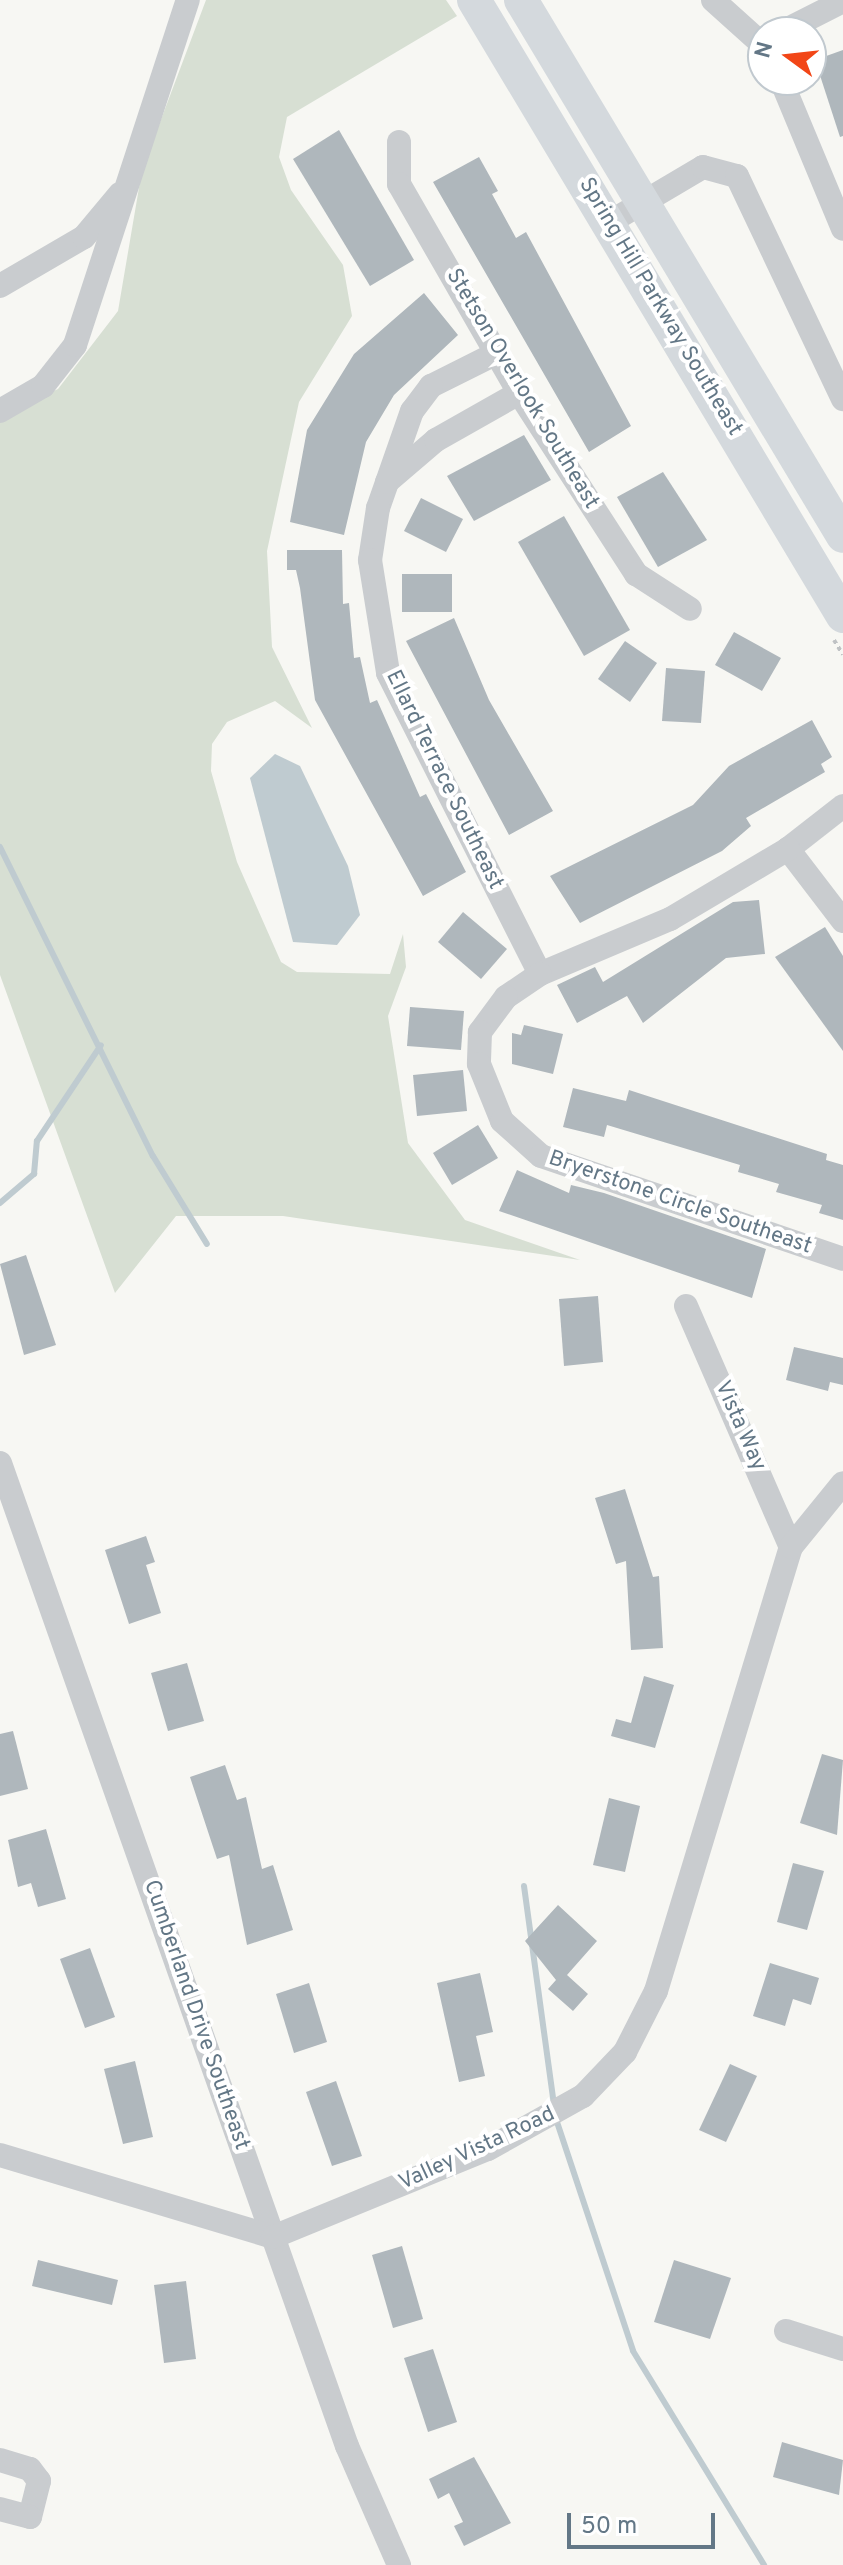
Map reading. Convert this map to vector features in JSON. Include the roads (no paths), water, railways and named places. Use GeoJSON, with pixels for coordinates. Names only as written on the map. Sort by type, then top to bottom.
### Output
{"type":"FeatureCollection","features":[{"type":"Feature","properties":{"kind":"street"},"geometry":{"type":"LineString","coordinates":[[0,411],[43,386],[75,345],[188,0]]}},
{"type":"Feature","properties":{"kind":"street","name":"Spring Hill Parkway Southeast"},"geometry":{"type":"LineString","coordinates":[[474,0],[610,222],[843,616]]}},
{"type":"Feature","properties":{"kind":"street","name":"Spring Hill Parkway Southeast"},"geometry":{"type":"LineString","coordinates":[[521,0],[645,201],[843,536]]}},
{"type":"Feature","properties":{"kind":"street"},"geometry":{"type":"LineString","coordinates":[[713,0],[747,31]]}},
{"type":"Feature","properties":{"kind":"street"},"geometry":{"type":"LineString","coordinates":[[813,16],[843,1]]}},
{"type":"Feature","properties":{"kind":"street"},"geometry":{"type":"LineString","coordinates":[[788,96],[843,229]]}},
{"type":"Feature","properties":{"kind":"street","name":"Stetson Overlook Southeast"},"geometry":{"type":"LineString","coordinates":[[399,142],[399,184],[519,393],[636,574],[690,609]]}},
{"type":"Feature","properties":{"kind":"street"},"geometry":{"type":"LineString","coordinates":[[0,286],[84,237],[117,200],[139,156]]}},
{"type":"Feature","properties":{"kind":"street"},"geometry":{"type":"LineString","coordinates":[[610,222],[703,167],[737,176],[752,195],[785,289],[843,399]]}},
{"type":"Feature","properties":{"kind":"street","name":"Ellard Terrace Southeast"},"geometry":{"type":"LineString","coordinates":[[497,353],[431,386],[412,411],[386,484],[370,560],[388,673],[540,974]]}},
{"type":"Feature","properties":{"kind":"street"},"geometry":{"type":"LineString","coordinates":[[386,484],[436,440],[519,393]]}},
{"type":"Feature","properties":{"kind":"street","name":"Bryerstone Circle Southeast"},"geometry":{"type":"LineString","coordinates":[[843,806],[788,849],[670,919],[540,974],[506,997],[480,1032],[486,1094],[517,1139],[564,1167],[843,1259]]}},
{"type":"Feature","properties":{"kind":"street"},"geometry":{"type":"LineString","coordinates":[[788,849],[843,921]]}},
{"type":"Feature","properties":{"kind":"street","name":"Vista Way"},"geometry":{"type":"LineString","coordinates":[[686,1306],[791,1547]]}},
{"type":"Feature","properties":{"kind":"street","name":"Cumberland Drive Southeast"},"geometry":{"type":"LineString","coordinates":[[0,1463],[347,2446],[399,2565]]}},
{"type":"Feature","properties":{"kind":"street","name":"Valley Vista Road"},"geometry":{"type":"LineString","coordinates":[[273,2237],[488,2149],[583,2096],[625,2052],[676,1932],[791,1547],[843,1483]]}},
{"type":"Feature","properties":{"kind":"street"},"geometry":{"type":"LineString","coordinates":[[0,2155],[273,2237]]}},
{"type":"Feature","properties":{"kind":"street"},"geometry":{"type":"LineString","coordinates":[[786,2331],[843,2349]]}},
{"type":"Feature","properties":{"kind":"street"},"geometry":{"type":"LineString","coordinates":[[0,2460],[30,2469],[39,2481],[30,2517],[0,2509]]}},
{"type":"Feature","properties":{"kind":"waterway"},"geometry":{"type":"LineString","coordinates":[[0,847],[153,1156],[207,1244]]}},
{"type":"Feature","properties":{"kind":"waterway"},"geometry":{"type":"LineString","coordinates":[[0,1203],[34,1174],[37,1141],[101,1045]]}},
{"type":"Feature","properties":{"kind":"waterway"},"geometry":{"type":"LineString","coordinates":[[524,1886],[554,2104]]}},
{"type":"Feature","properties":{"kind":"waterway"},"geometry":{"type":"LineString","coordinates":[[556,2119],[633,2351],[764,2565]]}}]}
